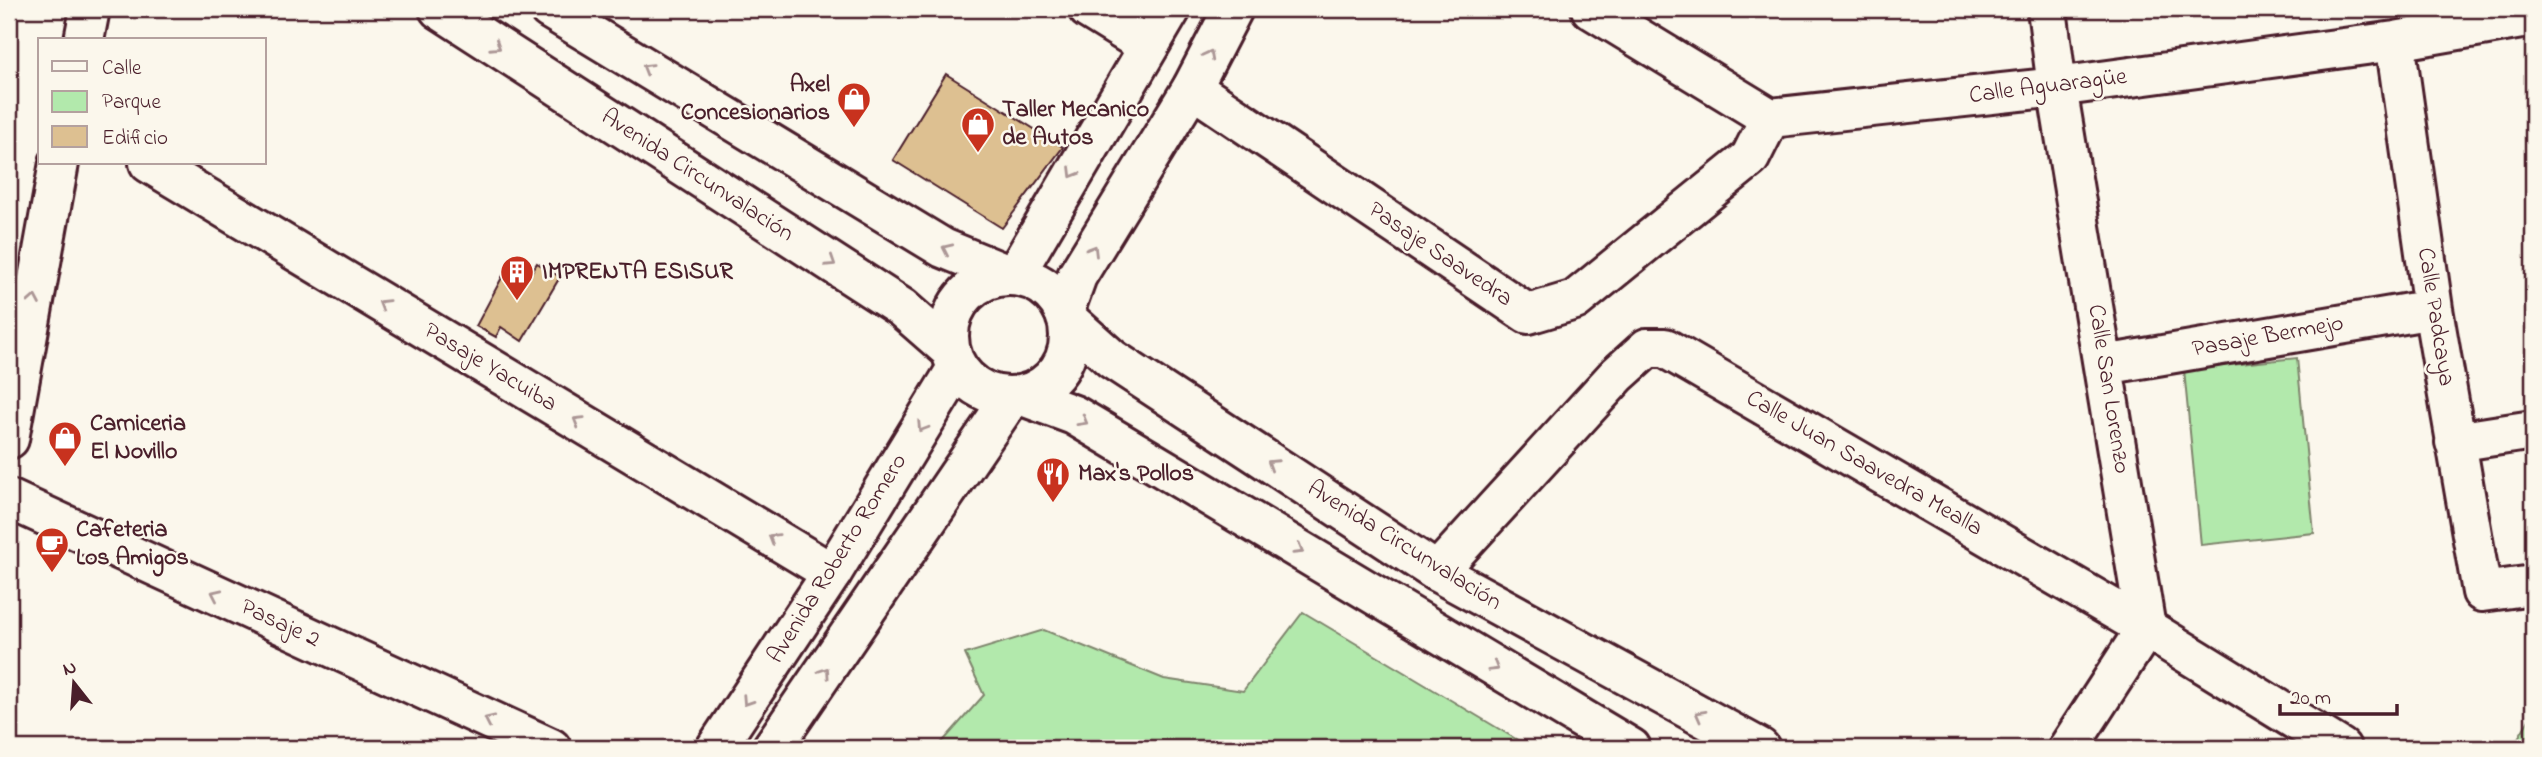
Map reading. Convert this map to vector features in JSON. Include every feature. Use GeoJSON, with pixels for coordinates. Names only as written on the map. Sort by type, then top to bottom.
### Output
{"type":"FeatureCollection","features":[{"type":"Feature","properties":{"kind":"main road"},"geometry":{"type":"LineString","coordinates":[[84,38],[90,9]]}},
{"type":"Feature","properties":{"kind":"main road","name":"Avenida Circunvalación"},"geometry":{"type":"LineString","coordinates":[[439,9],[902,307],[953,359]]}},
{"type":"Feature","properties":{"kind":"main road"},"geometry":{"type":"LineString","coordinates":[[549,9],[943,248],[1012,276]]}},
{"type":"Feature","properties":{"kind":"main road"},"geometry":{"type":"LineString","coordinates":[[1088,9],[1148,46]]}},
{"type":"Feature","properties":{"kind":"main road"},"geometry":{"type":"LineString","coordinates":[[1012,276],[1171,9]]}},
{"type":"Feature","properties":{"kind":"main road"},"geometry":{"type":"LineString","coordinates":[[1065,315],[1077,276],[1192,88],[1233,9]]}},
{"type":"Feature","properties":{"kind":"main road"},"geometry":{"type":"LineString","coordinates":[[1591,9],[1770,118]]}},
{"type":"Feature","properties":{"kind":"main road","name":"Calle San Lorenzo"},"geometry":{"type":"LineString","coordinates":[[2046,9],[2146,628]]}},
{"type":"Feature","properties":{"kind":"main road","name":"Calle Aguaragüe"},"geometry":{"type":"LineString","coordinates":[[1770,118],[2057,87],[2396,41],[2533,17]]}},
{"type":"Feature","properties":{"kind":"main road","name":"Calle Padcaya"},"geometry":{"type":"LineString","coordinates":[[2396,41],[2433,309],[2482,592],[2533,585]]}},
{"type":"Feature","properties":{"kind":"main road","name":"Pasaje Saavedra"},"geometry":{"type":"LineString","coordinates":[[1192,88],[1528,314],[1574,300],[1750,158],[1770,118]]}},
{"type":"Feature","properties":{"kind":"main road"},"geometry":{"type":"LineString","coordinates":[[9,439],[59,164]]}},
{"type":"Feature","properties":{"kind":"main road","name":"Pasaje Yacuiba"},"geometry":{"type":"LineString","coordinates":[[151,164],[831,573]]}},
{"type":"Feature","properties":{"kind":"main road"},"geometry":{"type":"LineString","coordinates":[[1012,276],[1025,277],[1044,286],[1059,302],[1069,334],[1067,351],[1060,367],[1049,380],[1036,389],[1016,395],[999,395],[976,387],[953,359],[949,328],[955,307],[969,290],[988,279],[1012,276]]}},
{"type":"Feature","properties":{"kind":"main road","name":"Pasaje Bermejo"},"geometry":{"type":"LineString","coordinates":[[2104,365],[2433,309]]}},
{"type":"Feature","properties":{"kind":"main road","name":"Avenida Circunvalación"},"geometry":{"type":"LineString","coordinates":[[1065,315],[1111,359],[1437,572],[1760,748]]}},
{"type":"Feature","properties":{"kind":"main road","name":"Calle Juan Saavedra Mealla"},"geometry":{"type":"LineString","coordinates":[[1437,572],[1618,375],[1647,348],[1665,348],[2146,628],[2341,748]]}},
{"type":"Feature","properties":{"kind":"main road","name":"Avenida Roberto Romero"},"geometry":{"type":"LineString","coordinates":[[716,748],[831,573],[953,359]]}},
{"type":"Feature","properties":{"kind":"main road"},"geometry":{"type":"LineString","coordinates":[[1016,395],[1074,415],[1631,748]]}},
{"type":"Feature","properties":{"kind":"main road","name":"Avenida Roberto Romero"},"geometry":{"type":"LineString","coordinates":[[772,748],[1016,395]]}},
{"type":"Feature","properties":{"kind":"main road"},"geometry":{"type":"LineString","coordinates":[[2455,442],[2533,429]]}},
{"type":"Feature","properties":{"kind":"main road","name":"Pasaje 2"},"geometry":{"type":"LineString","coordinates":[[9,499],[551,748]]}},
{"type":"Feature","properties":{"kind":"main road"},"geometry":{"type":"LineString","coordinates":[[2068,748],[2146,628]]}},
{"type":"Feature","properties":{"kind":"green space"},"geometry":{"type":"Polygon","coordinates":[[[2297,358],[2314,533],[2201,545],[2184,370],[2297,358]]]}},
{"type":"Feature","properties":{"kind":"green space"},"geometry":{"type":"Polygon","coordinates":[[[1303,612],[1531,748],[937,748],[984,695],[965,654],[1044,630],[1164,679],[1243,691],[1303,612]]]}},
{"type":"Feature","properties":{"kind":"green space"},"geometry":{"type":"Polygon","coordinates":[[[2533,713],[2533,748],[2512,748],[2533,713]]]}},
{"type":"Feature","properties":{"kind":"building","name":"Taller Mecanico de Autos"},"geometry":{"type":"Polygon","coordinates":[[[946,74],[1063,147],[1002,228],[893,160],[946,74]]]}},
{"type":"Feature","properties":{"kind":"building","name":"IMPRENTA ESISUR"},"geometry":{"type":"Polygon","coordinates":[[[537,263],[560,277],[522,341],[501,327],[496,337],[476,326],[507,268],[528,278],[537,263]]]}},
{"type":"Feature","properties":{"kind":"place","name":"Axel Concesionarios"},"geometry":{"type":"Point","coordinates":[854,129]}},
{"type":"Feature","properties":{"kind":"place","name":"Taller Mecanico de Autos"},"geometry":{"type":"Point","coordinates":[978,154]}},
{"type":"Feature","properties":{"kind":"place","name":"IMPRENTA ESISUR"},"geometry":{"type":"Point","coordinates":[517,302]}},
{"type":"Feature","properties":{"kind":"place","name":"Carniceria El Novillo"},"geometry":{"type":"Point","coordinates":[65,468]}},
{"type":"Feature","properties":{"kind":"place","name":"Max's Pollos"},"geometry":{"type":"Point","coordinates":[1053,504]}},
{"type":"Feature","properties":{"kind":"place","name":"Cafeteria Los Amigos"},"geometry":{"type":"Point","coordinates":[52,574]}}]}
